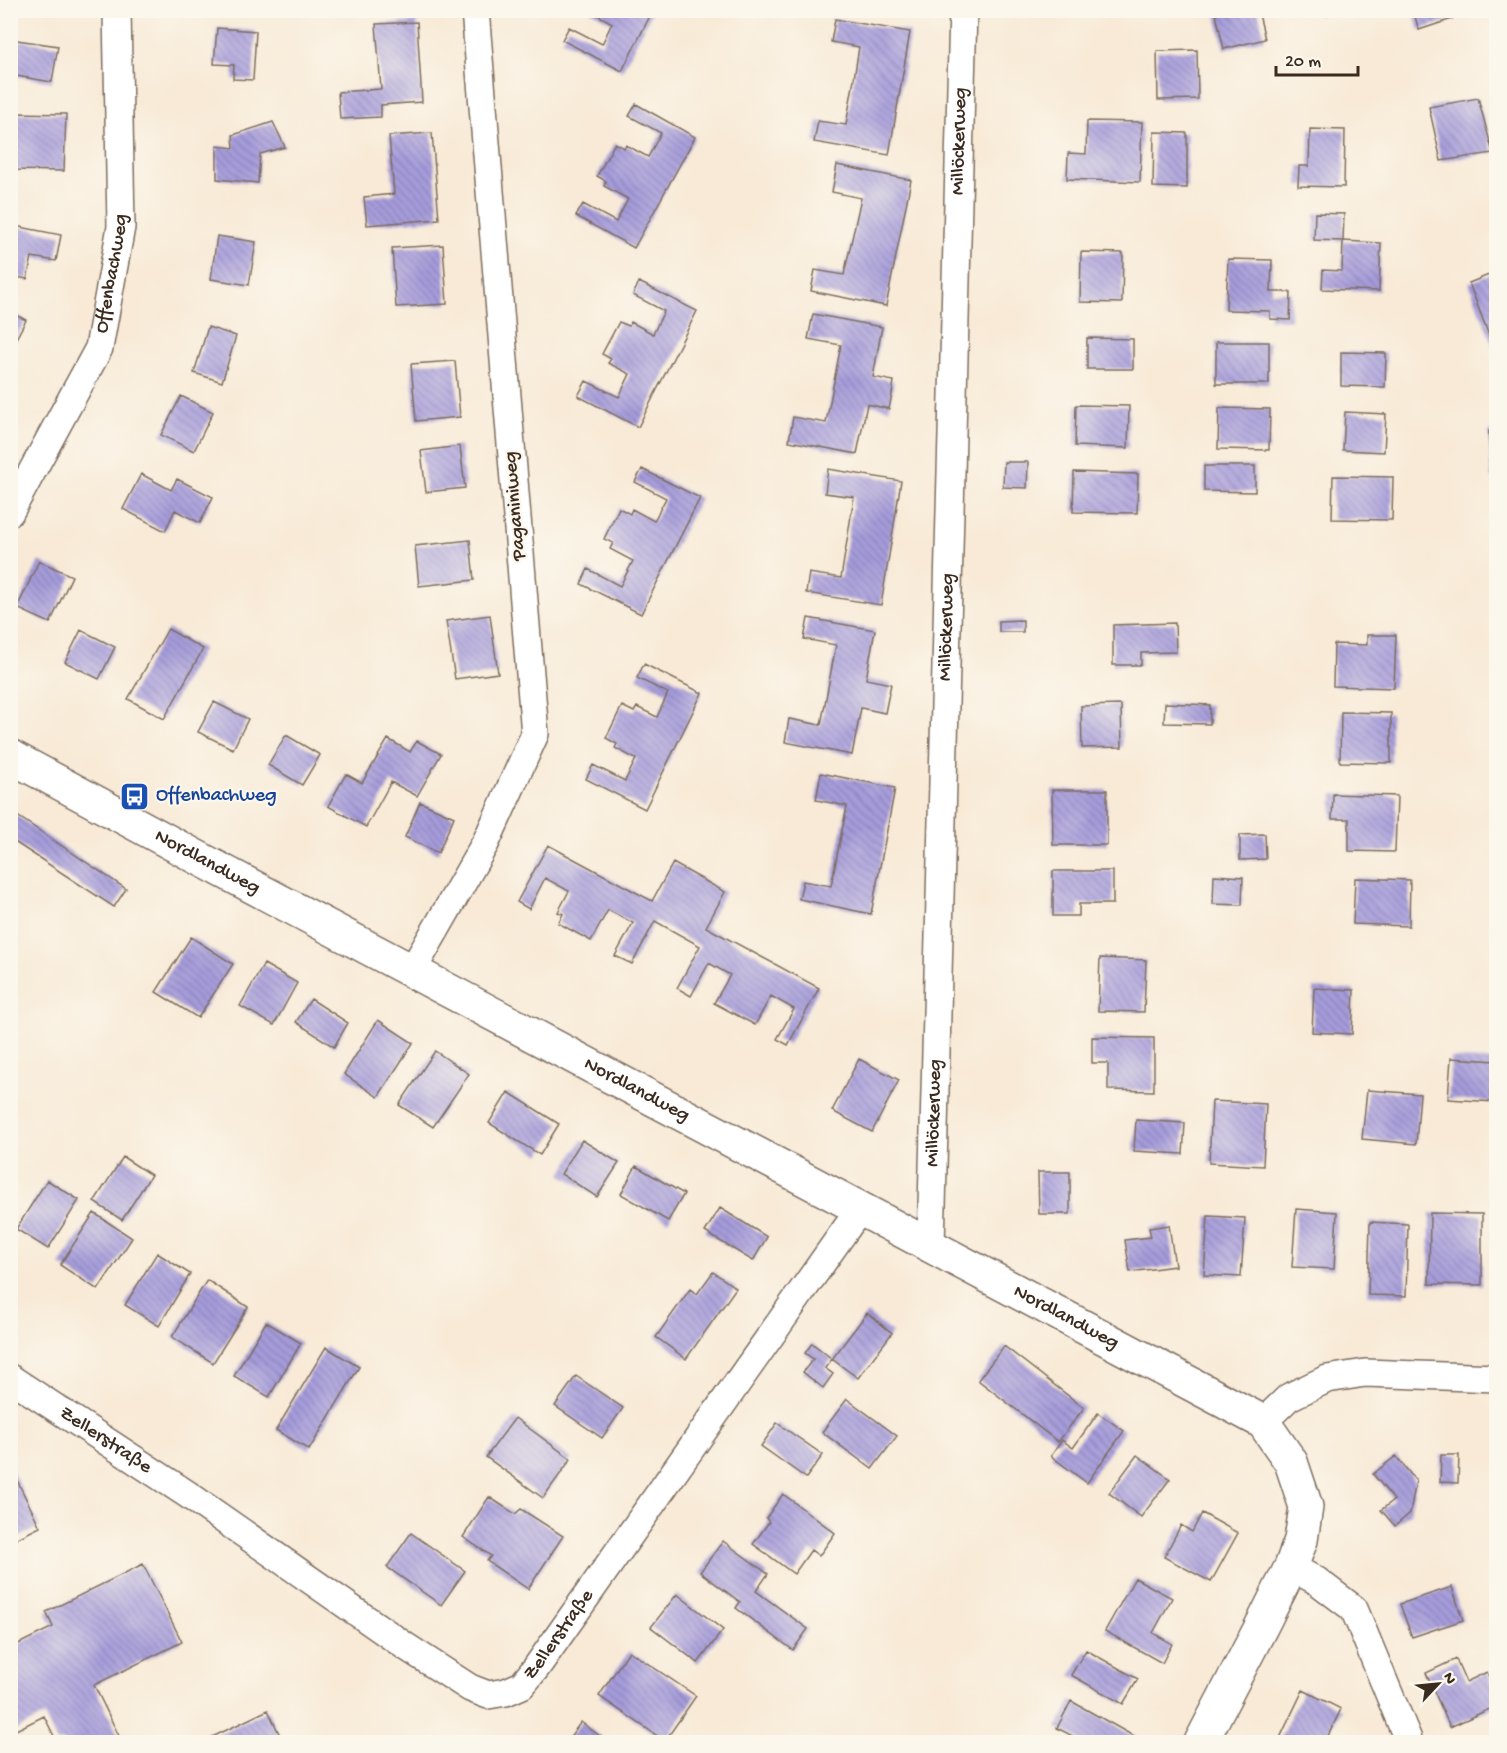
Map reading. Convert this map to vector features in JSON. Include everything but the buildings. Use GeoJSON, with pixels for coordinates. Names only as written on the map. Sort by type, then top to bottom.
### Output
{"type":"FeatureCollection","features":[{"type":"Feature","properties":{"kind":"street","name":"Offenbachweg"},"geometry":{"type":"LineString","coordinates":[[10,512],[99,348],[122,227],[117,10]]}},
{"type":"Feature","properties":{"kind":"street","name":"Paganiniweg"},"geometry":{"type":"LineString","coordinates":[[412,971],[486,842],[535,734],[475,10]]}},
{"type":"Feature","properties":{"kind":"street","name":"Millöckerweg"},"geometry":{"type":"LineString","coordinates":[[931,1245],[963,10]]}},
{"type":"Feature","properties":{"kind":"street","name":"Nordlandweg"},"geometry":{"type":"LineString","coordinates":[[10,756],[1263,1422],[1291,1462],[1306,1508],[1301,1540],[1291,1567],[1201,1743]]}},
{"type":"Feature","properties":{"kind":"street","name":"Zellerstraße"},"geometry":{"type":"LineString","coordinates":[[12,1380],[187,1494],[405,1646],[470,1688],[488,1695],[506,1692],[522,1685],[536,1668],[860,1209]]}},
{"type":"Feature","properties":{"kind":"street"},"geometry":{"type":"LineString","coordinates":[[1263,1422],[1289,1397],[1327,1379],[1365,1373],[1497,1378]]}},
{"type":"Feature","properties":{"kind":"street"},"geometry":{"type":"LineString","coordinates":[[1291,1567],[1317,1581],[1354,1609],[1409,1743]]}},
{"type":"Feature","properties":{"kind":"place","name":"Offenbachweg"},"geometry":{"type":"Point","coordinates":[135,796]}}]}
